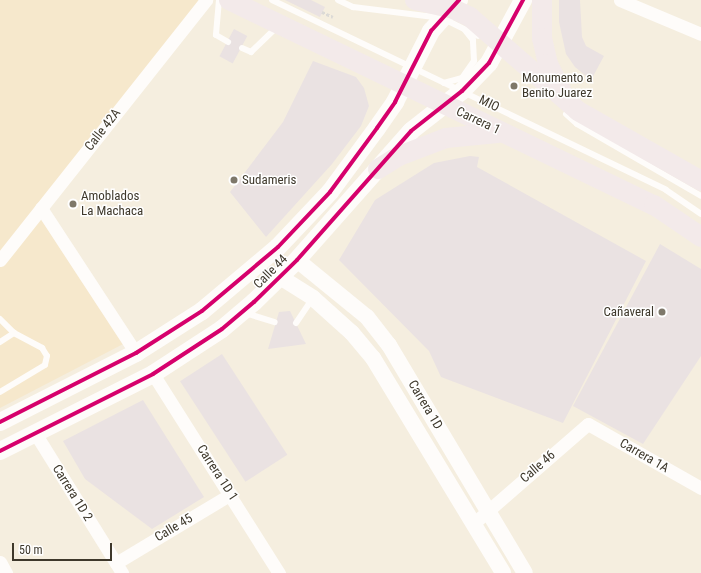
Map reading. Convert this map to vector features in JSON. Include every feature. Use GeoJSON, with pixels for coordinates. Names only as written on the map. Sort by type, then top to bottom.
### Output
{"type":"FeatureCollection","features":[{"type":"Feature","properties":{"kind":"main road","name":"Carrera 1"},"geometry":{"type":"LineString","coordinates":[[229,0],[280,24],[408,76],[441,104],[654,205],[701,237]]}},
{"type":"Feature","properties":{"kind":"main road"},"geometry":{"type":"LineString","coordinates":[[415,0],[451,12],[483,26],[501,47],[570,110],[701,181]]}},
{"type":"Feature","properties":{"kind":"main road","name":"Calle 44"},"geometry":{"type":"LineString","coordinates":[[0,451],[153,374],[242,312],[297,260],[411,131],[441,104],[462,91],[501,47],[523,0]]}},
{"type":"Feature","properties":{"kind":"main road"},"geometry":{"type":"LineString","coordinates":[[542,0],[542,38],[548,64],[570,110]]}},
{"type":"Feature","properties":{"kind":"main road","name":"Calle 44"},"geometry":{"type":"LineString","coordinates":[[0,422],[136,353],[202,311],[278,247],[330,192],[395,102],[408,76],[451,12]]}},
{"type":"Feature","properties":{"kind":"main road"},"geometry":{"type":"LineString","coordinates":[[378,169],[399,156],[446,138],[502,133]]}},
{"type":"Feature","properties":{"kind":"street","name":"Calle 42A"},"geometry":{"type":"LineString","coordinates":[[0,260],[206,0]]}},
{"type":"Feature","properties":{"kind":"street"},"geometry":{"type":"LineString","coordinates":[[620,0],[701,34]]}},
{"type":"Feature","properties":{"kind":"street"},"geometry":{"type":"LineString","coordinates":[[41,208],[136,353]]}},
{"type":"Feature","properties":{"kind":"street","name":"Carrera 1D"},"geometry":{"type":"LineString","coordinates":[[297,260],[367,317],[389,345],[525,573]]}},
{"type":"Feature","properties":{"kind":"street","name":"Carrera 1D"},"geometry":{"type":"LineString","coordinates":[[280,277],[313,298],[352,333],[391,384],[503,573]]}},
{"type":"Feature","properties":{"kind":"street"},"geometry":{"type":"LineString","coordinates":[[352,333],[367,317]]}},
{"type":"Feature","properties":{"kind":"street","name":"Carrera 1D 1"},"geometry":{"type":"LineString","coordinates":[[153,374],[231,494],[279,573]]}},
{"type":"Feature","properties":{"kind":"street","name":"Calle 46"},"geometry":{"type":"LineString","coordinates":[[474,523],[588,424]]}},
{"type":"Feature","properties":{"kind":"street","name":"Carrera 1A"},"geometry":{"type":"LineString","coordinates":[[588,424],[701,488]]}},
{"type":"Feature","properties":{"kind":"street","name":"Carrera 1D 2"},"geometry":{"type":"LineString","coordinates":[[35,433],[119,568]]}},
{"type":"Feature","properties":{"kind":"street","name":"Calle 45"},"geometry":{"type":"LineString","coordinates":[[119,568],[231,494]]}},
{"type":"Feature","properties":{"kind":"street"},"geometry":{"type":"LineString","coordinates":[[0,562],[6,573]]}},
{"type":"Feature","properties":{"kind":"lane"},"geometry":{"type":"LineString","coordinates":[[219,0],[216,35],[228,42]]}},
{"type":"Feature","properties":{"kind":"lane","name":"MIO"},"geometry":{"type":"LineString","coordinates":[[272,0],[408,76],[442,83],[462,91],[666,190],[701,214]]}},
{"type":"Feature","properties":{"kind":"lane"},"geometry":{"type":"LineString","coordinates":[[338,0],[353,7],[451,12],[473,40],[474,61],[462,78],[442,83]]}},
{"type":"Feature","properties":{"kind":"lane"},"geometry":{"type":"LineString","coordinates":[[242,48],[251,52],[280,24]]}},
{"type":"Feature","properties":{"kind":"lane"},"geometry":{"type":"LineString","coordinates":[[501,47],[538,87]]}},
{"type":"Feature","properties":{"kind":"lane"},"geometry":{"type":"LineString","coordinates":[[570,110],[577,124],[701,196]]}},
{"type":"Feature","properties":{"kind":"lane"},"geometry":{"type":"LineString","coordinates":[[296,323],[313,298]]}},
{"type":"Feature","properties":{"kind":"lane"},"geometry":{"type":"LineString","coordinates":[[242,312],[275,322]]}},
{"type":"Feature","properties":{"kind":"lane"},"geometry":{"type":"LineString","coordinates":[[0,319],[14,333],[42,348],[47,356],[45,365],[0,392]]}},
{"type":"Feature","properties":{"kind":"lane"},"geometry":{"type":"LineString","coordinates":[[0,342],[14,333]]}},
{"type":"Feature","properties":{"kind":"shaded area"},"geometry":{"type":"Polygon","coordinates":[[[0,0],[199,0],[41,208],[129,341],[0,408],[0,0]]]}},
{"type":"Feature","properties":{"kind":"building"},"geometry":{"type":"Polygon","coordinates":[[[285,0],[311,0],[325,7],[320,17],[285,0]]]}},
{"type":"Feature","properties":{"kind":"building"},"geometry":{"type":"Polygon","coordinates":[[[559,0],[580,0],[582,37],[586,46],[604,56],[591,80],[575,67],[566,54],[559,22],[559,0]]]}},
{"type":"Feature","properties":{"kind":"building"},"geometry":{"type":"Polygon","coordinates":[[[234,29],[247,36],[233,63],[219,56],[234,29]]]}},
{"type":"Feature","properties":{"kind":"building"},"geometry":{"type":"Polygon","coordinates":[[[313,61],[356,77],[364,88],[369,106],[361,126],[332,164],[266,237],[230,192],[283,122],[313,61]]]}},
{"type":"Feature","properties":{"kind":"building"},"geometry":{"type":"Polygon","coordinates":[[[470,156],[479,157],[477,167],[646,261],[563,423],[441,377],[429,351],[339,260],[375,200],[434,163],[470,156]]]}},
{"type":"Feature","properties":{"kind":"building","name":"Cañaveral"},"geometry":{"type":"Polygon","coordinates":[[[660,244],[701,269],[701,356],[643,444],[573,406],[660,244]]]}},
{"type":"Feature","properties":{"kind":"building"},"geometry":{"type":"Polygon","coordinates":[[[290,311],[306,344],[268,349],[279,312],[290,311]]]}},
{"type":"Feature","properties":{"kind":"building"},"geometry":{"type":"Polygon","coordinates":[[[222,354],[287,455],[245,482],[180,381],[222,354]]]}},
{"type":"Feature","properties":{"kind":"building"},"geometry":{"type":"Polygon","coordinates":[[[143,400],[204,497],[152,529],[85,479],[63,441],[143,400]]]}},
{"type":"Feature","properties":{"kind":"cycle path"},"geometry":{"type":"LineString","coordinates":[[0,422],[136,353],[202,311],[278,247],[330,192],[377,128],[395,102],[431,31],[459,0]]}},
{"type":"Feature","properties":{"kind":"cycle path"},"geometry":{"type":"LineString","coordinates":[[0,451],[153,374],[222,329],[254,302],[297,260],[411,131],[462,91],[489,63],[523,0]]}},
{"type":"Feature","properties":{"kind":"place","name":"Monumento a Benito Juarez"},"geometry":{"type":"Point","coordinates":[514,86]}},
{"type":"Feature","properties":{"kind":"place","name":"Sudameris"},"geometry":{"type":"Point","coordinates":[234,180]}},
{"type":"Feature","properties":{"kind":"place","name":"Amoblados La Machaca"},"geometry":{"type":"Point","coordinates":[73,204]}},
{"type":"Feature","properties":{"kind":"place","name":"Cañaveral"},"geometry":{"type":"Point","coordinates":[662,312]}}]}
